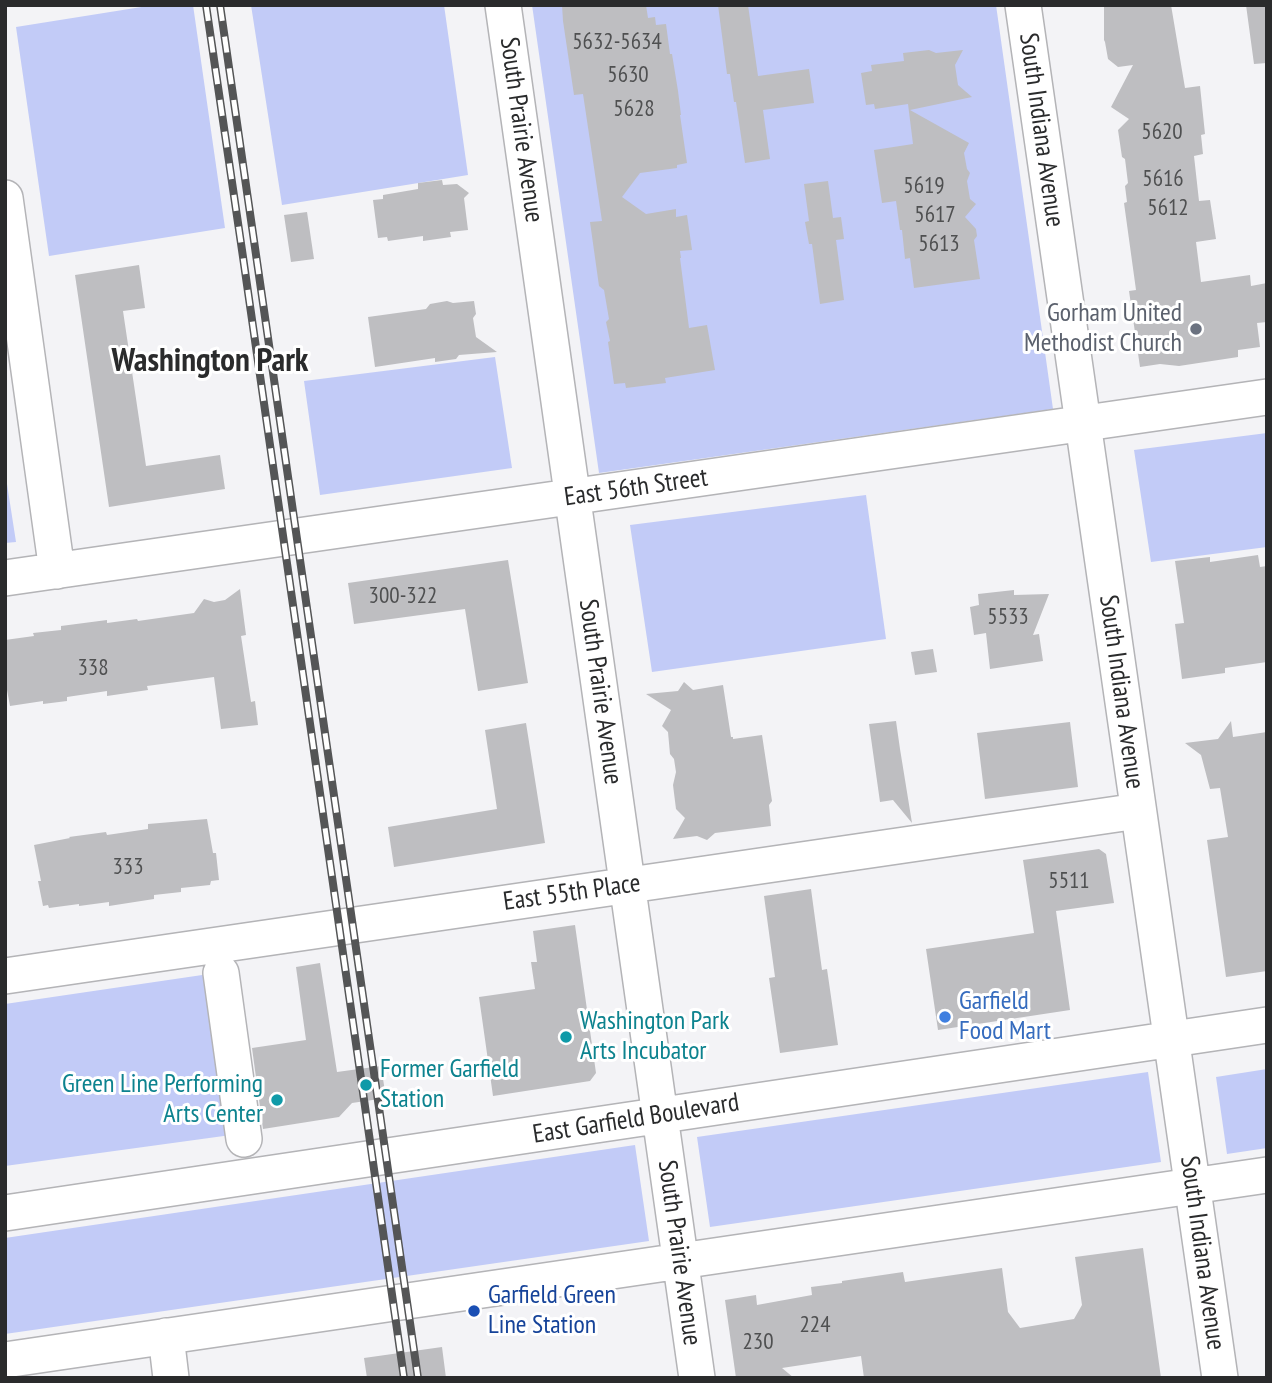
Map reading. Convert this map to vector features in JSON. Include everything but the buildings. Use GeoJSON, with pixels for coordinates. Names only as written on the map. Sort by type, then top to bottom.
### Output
{"type":"FeatureCollection","features":[{"type":"Feature","properties":{"kind":"street","name":"South Prairie Avenue"},"geometry":{"type":"LineString","coordinates":[[503,5],[697,1378]]}},
{"type":"Feature","properties":{"kind":"street","name":"South Indiana Avenue"},"geometry":{"type":"LineString","coordinates":[[1023,5],[1220,1378]]}},
{"type":"Feature","properties":{"kind":"street"},"geometry":{"type":"LineString","coordinates":[[5,198],[57,571]]}},
{"type":"Feature","properties":{"kind":"street","name":"East 56th Street"},"geometry":{"type":"LineString","coordinates":[[5,578],[1267,397]]}},
{"type":"Feature","properties":{"kind":"street","name":"East 55th Place"},"geometry":{"type":"LineString","coordinates":[[5,976],[1138,811]]}},
{"type":"Feature","properties":{"kind":"street"},"geometry":{"type":"LineString","coordinates":[[221,973],[244,1139]]}},
{"type":"Feature","properties":{"kind":"street","name":"East Garfield Boulevard"},"geometry":{"type":"LineString","coordinates":[[5,1213],[1267,1025]]}},
{"type":"Feature","properties":{"kind":"street"},"geometry":{"type":"LineString","coordinates":[[5,1360],[1267,1175]]}},
{"type":"Feature","properties":{"kind":"street"},"geometry":{"type":"LineString","coordinates":[[166,1336],[172,1378]]}},
{"type":"Feature","properties":{"kind":"shaded area"},"geometry":{"type":"Polygon","coordinates":[[[154,5],[193,5],[225,228],[49,256],[16,27],[154,5]]]}},
{"type":"Feature","properties":{"kind":"shaded area"},"geometry":{"type":"Polygon","coordinates":[[[251,5],[444,5],[468,175],[282,205],[251,5]]]}},
{"type":"Feature","properties":{"kind":"shaded area"},"geometry":{"type":"Polygon","coordinates":[[[532,5],[996,5],[1053,409],[599,473],[532,5]]]}},
{"type":"Feature","properties":{"kind":"shaded area"},"geometry":{"type":"Polygon","coordinates":[[[495,357],[512,468],[320,495],[304,381],[495,357]]]}},
{"type":"Feature","properties":{"kind":"shaded area"},"geometry":{"type":"Polygon","coordinates":[[[1267,433],[1267,547],[1151,562],[1134,450],[1267,433]]]}},
{"type":"Feature","properties":{"kind":"shaded area"},"geometry":{"type":"Polygon","coordinates":[[[5,471],[16,542],[5,543],[5,471]]]}},
{"type":"Feature","properties":{"kind":"shaded area"},"geometry":{"type":"Polygon","coordinates":[[[866,495],[886,639],[652,672],[630,525],[866,495]]]}},
{"type":"Feature","properties":{"kind":"shaded area"},"geometry":{"type":"Polygon","coordinates":[[[209,974],[231,1135],[5,1166],[5,1004],[209,974]]]}},
{"type":"Feature","properties":{"kind":"shaded area"},"geometry":{"type":"Polygon","coordinates":[[[1267,1069],[1267,1148],[1227,1154],[1216,1077],[1267,1069]]]}},
{"type":"Feature","properties":{"kind":"shaded area"},"geometry":{"type":"Polygon","coordinates":[[[1148,1072],[1161,1162],[710,1227],[697,1137],[1148,1072]]]}},
{"type":"Feature","properties":{"kind":"shaded area"},"geometry":{"type":"Polygon","coordinates":[[[635,1145],[649,1241],[5,1334],[5,1238],[635,1145]]]}},
{"type":"Feature","properties":{"kind":"railway"},"geometry":{"type":"LineString","coordinates":[[206,5],[404,1378]]}},
{"type":"Feature","properties":{"kind":"railway"},"geometry":{"type":"LineString","coordinates":[[220,5],[418,1378]]}},
{"type":"Feature","properties":{"kind":"place","name":"Gorham United Methodist Church"},"geometry":{"type":"Point","coordinates":[1196,329]}},
{"type":"Feature","properties":{"kind":"place","name":"Garfield Food Mart"},"geometry":{"type":"Point","coordinates":[945,1017]}},
{"type":"Feature","properties":{"kind":"place","name":"Washington Park Arts Incubator"},"geometry":{"type":"Point","coordinates":[566,1037]}},
{"type":"Feature","properties":{"kind":"place","name":"Former Garfield Station"},"geometry":{"type":"Point","coordinates":[366,1085]}},
{"type":"Feature","properties":{"kind":"place","name":"Green Line Performing Arts Center"},"geometry":{"type":"Point","coordinates":[277,1100]}},
{"type":"Feature","properties":{"kind":"place","name":"Garfield Green Line Station"},"geometry":{"type":"Point","coordinates":[474,1311]}},
{"type":"Feature","properties":{"kind":"district","name":"Washington Park"},"geometry":{"type":"Point","coordinates":[210,362]}}]}
